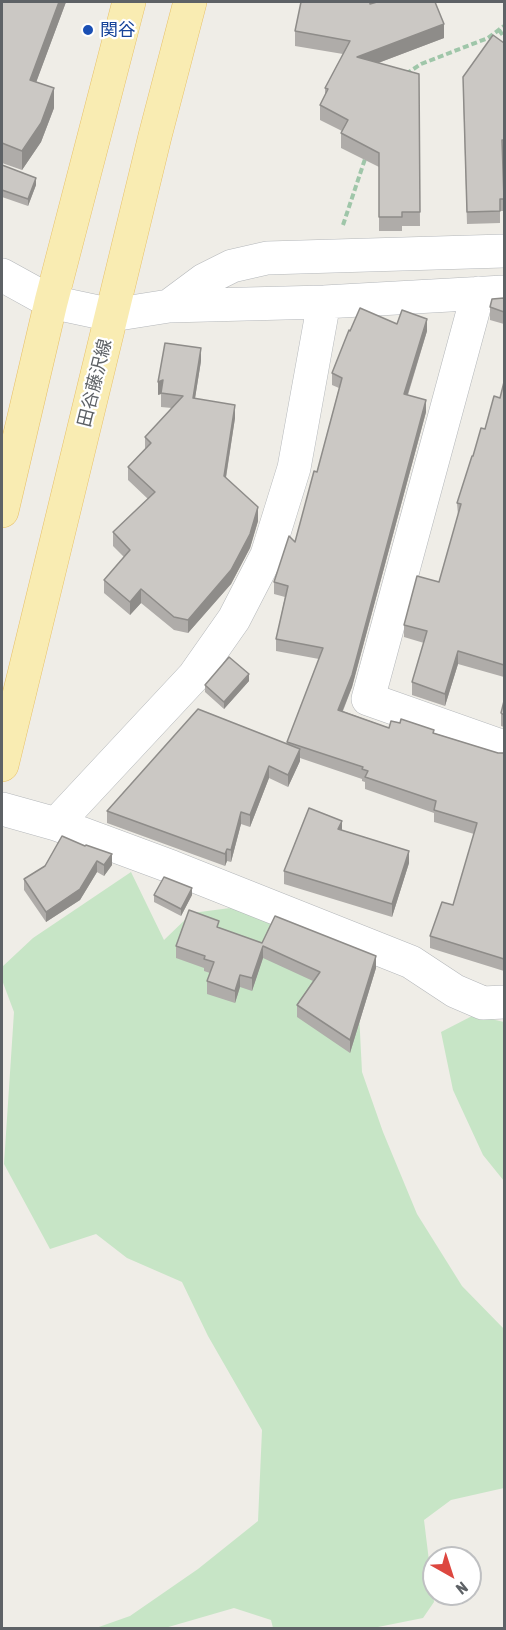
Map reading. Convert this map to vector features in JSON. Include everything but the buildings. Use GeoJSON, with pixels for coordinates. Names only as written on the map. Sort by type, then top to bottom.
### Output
{"type":"FeatureCollection","features":[{"type":"Feature","properties":{"kind":"main road"},"geometry":{"type":"LineString","coordinates":[[2,511],[51,302],[129,2]]}},
{"type":"Feature","properties":{"kind":"main road","name":"田谷藤沢線"},"geometry":{"type":"LineString","coordinates":[[2,765],[155,136],[190,2]]}},
{"type":"Feature","properties":{"kind":"street"},"geometry":{"type":"LineString","coordinates":[[169,306],[204,280],[232,266],[267,258],[504,251]]}},
{"type":"Feature","properties":{"kind":"street"},"geometry":{"type":"LineString","coordinates":[[2,275],[51,302],[112,315],[169,306],[324,302],[491,292],[368,699],[504,747]]}},
{"type":"Feature","properties":{"kind":"street"},"geometry":{"type":"LineString","coordinates":[[56,825],[194,675],[234,618],[267,555],[294,468],[324,302]]}},
{"type":"Feature","properties":{"kind":"street"},"geometry":{"type":"LineString","coordinates":[[2,809],[56,825],[172,867],[411,962],[455,991],[483,1003],[504,1002]]}},
{"type":"Feature","properties":{"kind":"path"},"geometry":{"type":"LineString","coordinates":[[404,78],[407,72],[421,64],[488,38],[504,26]]}},
{"type":"Feature","properties":{"kind":"path"},"geometry":{"type":"LineString","coordinates":[[499,30],[504,37]]}},
{"type":"Feature","properties":{"kind":"path"},"geometry":{"type":"LineString","coordinates":[[337,256],[341,231],[369,149]]}},
{"type":"Feature","properties":{"kind":"green space"},"geometry":{"type":"Polygon","coordinates":[[[131,872],[164,940],[192,913],[238,907],[356,954],[362,1072],[383,1132],[417,1214],[462,1286],[504,1329],[504,1488],[451,1500],[424,1520],[427,1546],[422,1546],[422,1606],[431,1606],[423,1618],[373,1628],[273,1628],[271,1620],[234,1608],[165,1628],[96,1628],[130,1616],[198,1569],[258,1521],[262,1430],[208,1336],[182,1282],[127,1258],[96,1234],[50,1249],[4,1164],[14,1012],[2,980],[2,967],[33,938],[131,872]]]}},
{"type":"Feature","properties":{"kind":"green space"},"geometry":{"type":"Polygon","coordinates":[[[474,1015],[504,1022],[504,1181],[483,1155],[453,1090],[441,1032],[474,1015]]]}},
{"type":"Feature","properties":{"kind":"place","name":"関谷"},"geometry":{"type":"Point","coordinates":[88,30]}}]}
